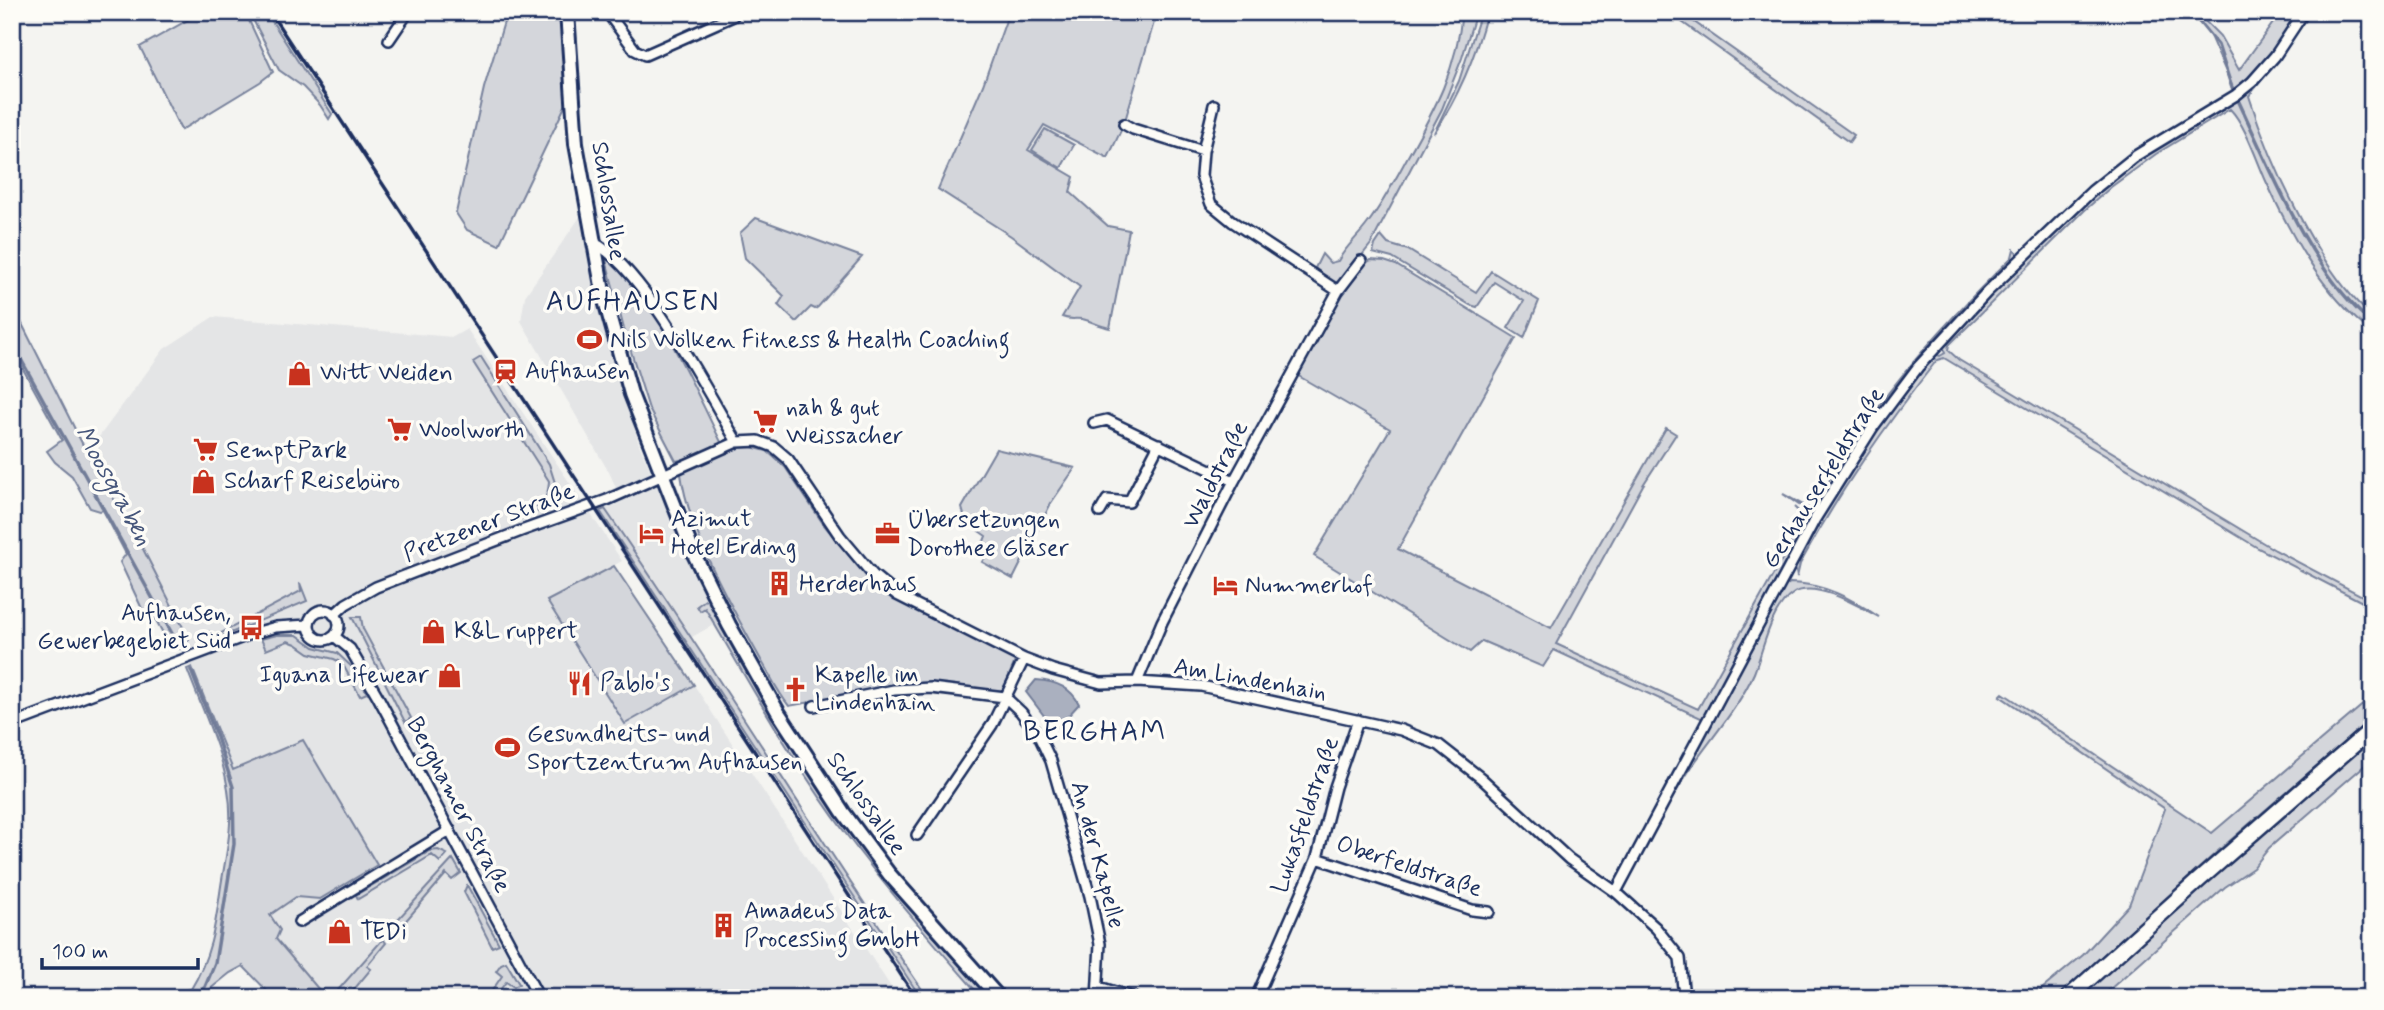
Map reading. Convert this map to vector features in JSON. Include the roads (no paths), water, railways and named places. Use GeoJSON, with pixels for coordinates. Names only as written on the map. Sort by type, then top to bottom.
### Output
{"type":"FeatureCollection","features":[{"type":"Feature","properties":{"kind":"main road","name":"Schlossallee"},"geometry":{"type":"LineString","coordinates":[[567,12],[576,144],[604,297],[631,394],[692,550],[729,625],[778,712],[843,812],[889,874],[999,998]]}},
{"type":"Feature","properties":{"kind":"main road"},"geometry":{"type":"LineString","coordinates":[[2068,998],[2372,729]]}},
{"type":"Feature","properties":{"kind":"street"},"geometry":{"type":"LineString","coordinates":[[389,40],[408,12]]}},
{"type":"Feature","properties":{"kind":"street"},"geometry":{"type":"LineString","coordinates":[[607,12],[635,50],[645,55],[733,16]]}},
{"type":"Feature","properties":{"kind":"street","name":"Gerhauserfeldstraße"},"geometry":{"type":"LineString","coordinates":[[1616,892],[1815,519],[1873,427],[1918,367],[1987,292],[2092,191],[2137,155],[2236,95],[2252,82],[2305,12]]}},
{"type":"Feature","properties":{"kind":"street"},"geometry":{"type":"LineString","coordinates":[[1214,105],[1203,151],[1201,176],[1206,194],[1216,209],[1338,291]]}},
{"type":"Feature","properties":{"kind":"street"},"geometry":{"type":"LineString","coordinates":[[1124,124],[1203,151]]}},
{"type":"Feature","properties":{"kind":"street"},"geometry":{"type":"LineString","coordinates":[[592,242],[608,249],[627,268],[679,343],[737,442],[662,477]]}},
{"type":"Feature","properties":{"kind":"street","name":"Waldstraße"},"geometry":{"type":"LineString","coordinates":[[1137,682],[1162,622],[1234,481],[1338,291],[1361,261]]}},
{"type":"Feature","properties":{"kind":"street"},"geometry":{"type":"LineString","coordinates":[[1094,423],[1107,420],[1234,481]]}},
{"type":"Feature","properties":{"kind":"street","name":"Am Lindenhain"},"geometry":{"type":"LineString","coordinates":[[737,442],[758,441],[774,447],[788,459],[840,536],[873,575],[897,595],[1024,659],[1101,683],[1201,686],[1401,730],[1439,746],[1481,778],[1569,859],[1616,892],[1656,928],[1681,958],[1684,998]]}},
{"type":"Feature","properties":{"kind":"street"},"geometry":{"type":"LineString","coordinates":[[1100,513],[1107,500],[1129,502],[1159,444]]}},
{"type":"Feature","properties":{"kind":"street","name":"Pretzener Straße"},"geometry":{"type":"LineString","coordinates":[[334,636],[328,640],[312,635],[308,625],[311,616],[327,610],[334,615],[346,604],[376,587],[662,477]]}},
{"type":"Feature","properties":{"kind":"street"},"geometry":{"type":"LineString","coordinates":[[334,615],[339,627],[334,636]]}},
{"type":"Feature","properties":{"kind":"street","name":"Pretzener Straße"},"geometry":{"type":"LineString","coordinates":[[12,724],[251,634],[276,627],[308,625]]}},
{"type":"Feature","properties":{"kind":"street","name":"Berghamer Straße"},"geometry":{"type":"LineString","coordinates":[[334,636],[350,649],[540,998]]}},
{"type":"Feature","properties":{"kind":"street"},"geometry":{"type":"LineString","coordinates":[[918,835],[992,725],[1024,659]]}},
{"type":"Feature","properties":{"kind":"street"},"geometry":{"type":"LineString","coordinates":[[814,706],[894,690],[931,688],[1005,697]]}},
{"type":"Feature","properties":{"kind":"street","name":"An der Kapelle"},"geometry":{"type":"LineString","coordinates":[[1005,697],[1021,712],[1039,736],[1060,789],[1090,896],[1100,944],[1097,998]]}},
{"type":"Feature","properties":{"kind":"street","name":"Lukasfeldstraße"},"geometry":{"type":"LineString","coordinates":[[1256,998],[1317,858],[1335,787],[1358,720]]}},
{"type":"Feature","properties":{"kind":"street"},"geometry":{"type":"LineString","coordinates":[[299,922],[450,830]]}},
{"type":"Feature","properties":{"kind":"street","name":"Oberfeldstraße"},"geometry":{"type":"LineString","coordinates":[[1317,858],[1472,910],[1489,912]]}},
{"type":"Feature","properties":{"kind":"street"},"geometry":{"type":"LineString","coordinates":[[1099,987],[1134,998]]}},
{"type":"Feature","properties":{"kind":"water"},"geometry":{"type":"Polygon","coordinates":[[[1036,680],[1062,686],[1072,693],[1079,704],[1058,727],[1051,725],[1026,692],[1036,680]]]}},
{"type":"Feature","properties":{"kind":"waterway"},"geometry":{"type":"LineString","coordinates":[[2191,12],[2218,45],[2232,88]]}},
{"type":"Feature","properties":{"kind":"waterway"},"geometry":{"type":"LineString","coordinates":[[2239,102],[2280,190],[2312,250],[2351,303],[2372,323]]}},
{"type":"Feature","properties":{"kind":"waterway","name":"Moosgraben"},"geometry":{"type":"LineString","coordinates":[[12,343],[180,648]]}},
{"type":"Feature","properties":{"kind":"waterway","name":"Moosgraben"},"geometry":{"type":"LineString","coordinates":[[188,998],[205,987],[215,963],[234,844],[233,787],[191,670]]}},
{"type":"Feature","properties":{"kind":"railway"},"geometry":{"type":"LineString","coordinates":[[270,12],[916,998]]}},
{"type":"Feature","properties":{"kind":"place","name":"Nils Wölken Fitness & Health Coaching"},"geometry":{"type":"Point","coordinates":[590,340]}},
{"type":"Feature","properties":{"kind":"place","name":"Aufhausen"},"geometry":{"type":"Point","coordinates":[505,371]}},
{"type":"Feature","properties":{"kind":"place","name":"Witt Weiden"},"geometry":{"type":"Point","coordinates":[300,373]}},
{"type":"Feature","properties":{"kind":"place","name":"nah & gut Weissacher"},"geometry":{"type":"Point","coordinates":[766,422]}},
{"type":"Feature","properties":{"kind":"place","name":"Woolworth"},"geometry":{"type":"Point","coordinates":[399,430]}},
{"type":"Feature","properties":{"kind":"place","name":"SemptPark"},"geometry":{"type":"Point","coordinates":[206,450]}},
{"type":"Feature","properties":{"kind":"place","name":"Scharf Reisebüro"},"geometry":{"type":"Point","coordinates":[204,481]}},
{"type":"Feature","properties":{"kind":"place","name":"Azimut Hotel Erding"},"geometry":{"type":"Point","coordinates":[651,533]}},
{"type":"Feature","properties":{"kind":"place","name":"Übersetzungen Dorothee Gläser"},"geometry":{"type":"Point","coordinates":[887,534]}},
{"type":"Feature","properties":{"kind":"place","name":"Herderhaus"},"geometry":{"type":"Point","coordinates":[779,584]}},
{"type":"Feature","properties":{"kind":"place","name":"Nummerhof"},"geometry":{"type":"Point","coordinates":[1225,585]}},
{"type":"Feature","properties":{"kind":"place","name":"Aufhausen, Gewerbegebiet Süd"},"geometry":{"type":"Point","coordinates":[251,627]}},
{"type":"Feature","properties":{"kind":"place","name":"K&L ruppert"},"geometry":{"type":"Point","coordinates":[434,631]}},
{"type":"Feature","properties":{"kind":"place","name":"Iguana Lifewear"},"geometry":{"type":"Point","coordinates":[449,675]}},
{"type":"Feature","properties":{"kind":"place","name":"Pablo's"},"geometry":{"type":"Point","coordinates":[580,683]}},
{"type":"Feature","properties":{"kind":"place","name":"Kapelle im Lindenhain"},"geometry":{"type":"Point","coordinates":[795,689]}},
{"type":"Feature","properties":{"kind":"place","name":"Gesundheits- und Sportzentrum Aufhausen"},"geometry":{"type":"Point","coordinates":[507,748]}},
{"type":"Feature","properties":{"kind":"place","name":"Amadeus Data Processing GmbH"},"geometry":{"type":"Point","coordinates":[724,925]}},
{"type":"Feature","properties":{"kind":"place","name":"TEDi"},"geometry":{"type":"Point","coordinates":[340,932]}},
{"type":"Feature","properties":{"kind":"district","name":"AUFHAUSEN"},"geometry":{"type":"Point","coordinates":[633,302]}},
{"type":"Feature","properties":{"kind":"district","name":"BERGHAM"},"geometry":{"type":"Point","coordinates":[1095,732]}}]}
